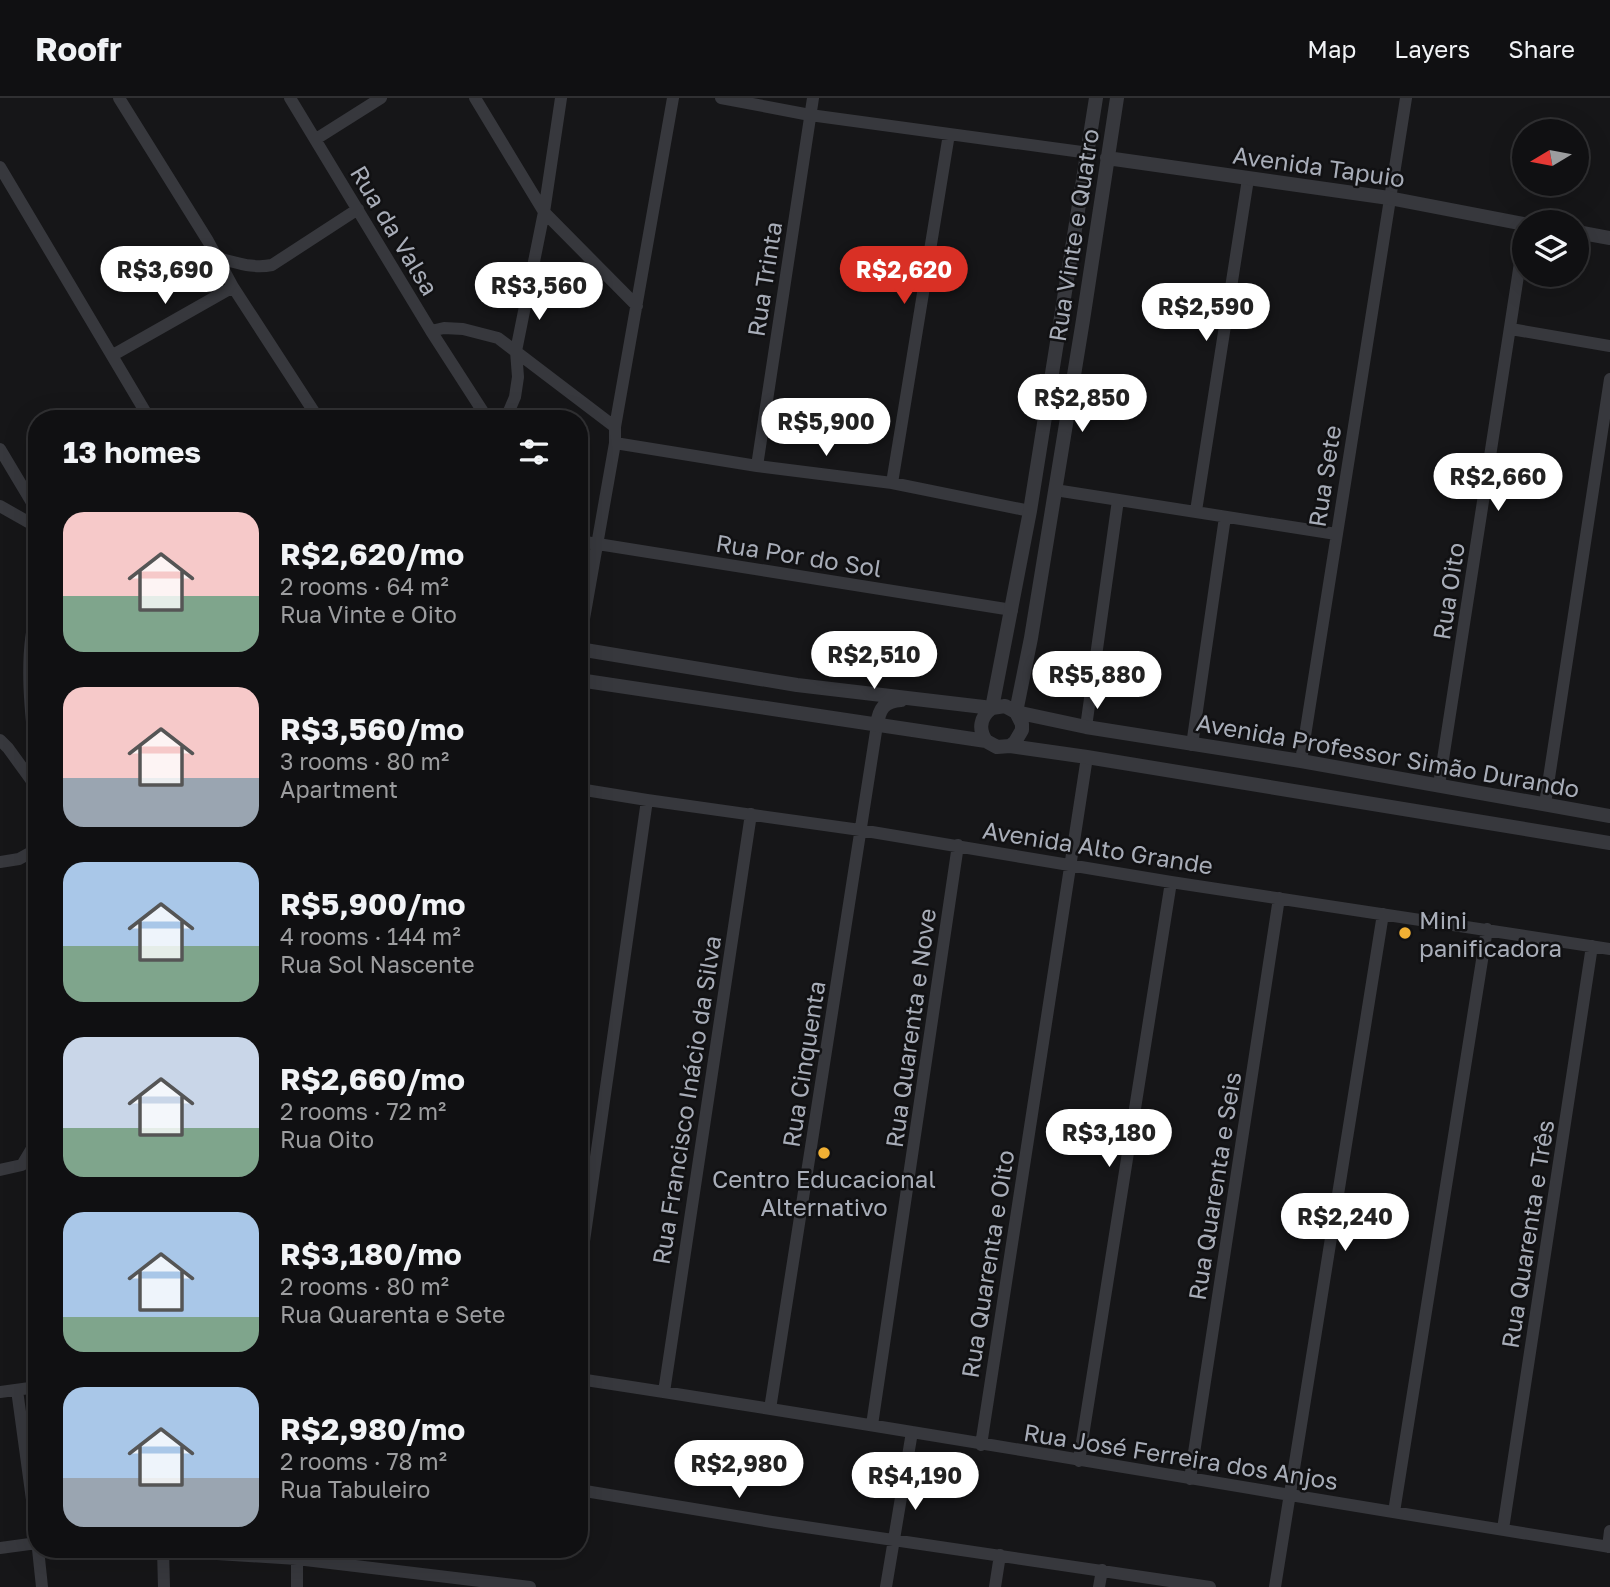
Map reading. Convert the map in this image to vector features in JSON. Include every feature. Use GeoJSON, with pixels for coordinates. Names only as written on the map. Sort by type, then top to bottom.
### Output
{"type":"FeatureCollection","features":[{"type":"Feature","properties":{"kind":"street"},"geometry":{"type":"LineString","coordinates":[[119,98],[233,287],[313,410]]}},
{"type":"Feature","properties":{"kind":"street","name":"Rua da Valsa"},"geometry":{"type":"LineString","coordinates":[[290,98],[482,410]]}},
{"type":"Feature","properties":{"kind":"street"},"geometry":{"type":"LineString","coordinates":[[316,139],[381,98]]}},
{"type":"Feature","properties":{"kind":"street"},"geometry":{"type":"LineString","coordinates":[[475,98],[544,212],[637,306]]}},
{"type":"Feature","properties":{"kind":"street"},"geometry":{"type":"LineString","coordinates":[[509,410],[519,376],[516,351],[544,212],[561,98]]}},
{"type":"Feature","properties":{"kind":"street"},"geometry":{"type":"LineString","coordinates":[[588,601],[615,443],[615,427],[673,98]]}},
{"type":"Feature","properties":{"kind":"street"},"geometry":{"type":"LineString","coordinates":[[721,98],[810,115],[1089,153]]}},
{"type":"Feature","properties":{"kind":"street","name":"Rua Trinta"},"geometry":{"type":"LineString","coordinates":[[757,466],[813,98]]}},
{"type":"Feature","properties":{"kind":"street","name":"Rua Vinte e Quatro"},"geometry":{"type":"LineString","coordinates":[[986,741],[981,723],[992,708],[1012,610],[1096,98]]}},
{"type":"Feature","properties":{"kind":"street","name":"Rua Vinte e Quatro"},"geometry":{"type":"LineString","coordinates":[[1010,746],[1016,742],[1022,730],[1016,712],[1031,638],[1117,98]]}},
{"type":"Feature","properties":{"kind":"street","name":"Rua Sete"},"geometry":{"type":"LineString","coordinates":[[1301,761],[1406,98]]}},
{"type":"Feature","properties":{"kind":"street"},"geometry":{"type":"LineString","coordinates":[[892,483],[949,134]]}},
{"type":"Feature","properties":{"kind":"street","name":"Avenida Tapuio"},"geometry":{"type":"LineString","coordinates":[[1107,158],[1389,198],[1512,222]]}},
{"type":"Feature","properties":{"kind":"street"},"geometry":{"type":"LineString","coordinates":[[0,167],[144,410]]}},
{"type":"Feature","properties":{"kind":"street"},"geometry":{"type":"LineString","coordinates":[[1196,511],[1248,179]]}},
{"type":"Feature","properties":{"kind":"street"},"geometry":{"type":"LineString","coordinates":[[1083,184],[1103,187]]}},
{"type":"Feature","properties":{"kind":"street"},"geometry":{"type":"LineString","coordinates":[[217,258],[249,266],[272,265],[358,209]]}},
{"type":"Feature","properties":{"kind":"street"},"geometry":{"type":"LineString","coordinates":[[1589,234],[1610,238]]}},
{"type":"Feature","properties":{"kind":"street"},"geometry":{"type":"LineString","coordinates":[[113,355],[233,287]]}},
{"type":"Feature","properties":{"kind":"street","name":"Rua Oito"},"geometry":{"type":"LineString","coordinates":[[1439,785],[1517,287]]}},
{"type":"Feature","properties":{"kind":"street"},"geometry":{"type":"LineString","coordinates":[[431,331],[453,328],[498,338],[615,427]]}},
{"type":"Feature","properties":{"kind":"street"},"geometry":{"type":"LineString","coordinates":[[1511,329],[1610,346]]}},
{"type":"Feature","properties":{"kind":"street"},"geometry":{"type":"LineString","coordinates":[[1545,804],[1610,379]]}},
{"type":"Feature","properties":{"kind":"street"},"geometry":{"type":"LineString","coordinates":[[615,443],[757,466],[892,483],[1030,512]]}},
{"type":"Feature","properties":{"kind":"street"},"geometry":{"type":"LineString","coordinates":[[0,449],[28,496]]}},
{"type":"Feature","properties":{"kind":"street"},"geometry":{"type":"LineString","coordinates":[[1055,490],[1336,534]]}},
{"type":"Feature","properties":{"kind":"street"},"geometry":{"type":"LineString","coordinates":[[1086,727],[1118,500]]}},
{"type":"Feature","properties":{"kind":"street"},"geometry":{"type":"LineString","coordinates":[[0,506],[28,522]]}},
{"type":"Feature","properties":{"kind":"street"},"geometry":{"type":"LineString","coordinates":[[1192,745],[1225,517]]}},
{"type":"Feature","properties":{"kind":"street","name":"Rua Por do Sol"},"geometry":{"type":"LineString","coordinates":[[588,542],[1012,610]]}},
{"type":"Feature","properties":{"kind":"street"},"geometry":{"type":"LineString","coordinates":[[1007,634],[1031,638]]}},
{"type":"Feature","properties":{"kind":"street","name":"Avenida Professor Simão Durando"},"geometry":{"type":"LineString","coordinates":[[588,650],[797,685],[992,708],[1005,706],[1016,712],[1086,727],[1301,761],[1610,816]]}},
{"type":"Feature","properties":{"kind":"street","name":"Avenida Professor Simão Durando"},"geometry":{"type":"LineString","coordinates":[[588,681],[986,741],[997,747],[1010,746],[1087,757],[1610,843]]}},
{"type":"Feature","properties":{"kind":"street"},"geometry":{"type":"LineString","coordinates":[[877,725],[882,706],[895,700],[909,699]]}},
{"type":"Feature","properties":{"kind":"street","name":"Rua Cinquenta"},"geometry":{"type":"LineString","coordinates":[[770,1409],[877,725]]}},
{"type":"Feature","properties":{"kind":"street"},"geometry":{"type":"LineString","coordinates":[[0,740],[28,776]]}},
{"type":"Feature","properties":{"kind":"street","name":"Rua Quarenta e Oito"},"geometry":{"type":"LineString","coordinates":[[981,1445],[1087,757]]}},
{"type":"Feature","properties":{"kind":"street","name":"Avenida Alto Grande"},"geometry":{"type":"LineString","coordinates":[[588,790],[958,845],[1171,882],[1610,949]]}},
{"type":"Feature","properties":{"kind":"street"},"geometry":{"type":"LineString","coordinates":[[588,1213],[647,800]]}},
{"type":"Feature","properties":{"kind":"street","name":"Rua Francisco Inácio da Silva"},"geometry":{"type":"LineString","coordinates":[[664,1392],[751,814]]}},
{"type":"Feature","properties":{"kind":"street","name":"Rua Quarenta e Nove"},"geometry":{"type":"LineString","coordinates":[[872,1425],[958,845]]}},
{"type":"Feature","properties":{"kind":"street"},"geometry":{"type":"LineString","coordinates":[[0,862],[19,859],[28,854]]}},
{"type":"Feature","properties":{"kind":"street"},"geometry":{"type":"LineString","coordinates":[[1079,1461],[1171,882]]}},
{"type":"Feature","properties":{"kind":"street","name":"Rua Quarenta e Seis"},"geometry":{"type":"LineString","coordinates":[[1191,1479],[1279,898]]}},
{"type":"Feature","properties":{"kind":"street"},"geometry":{"type":"LineString","coordinates":[[1275,1587],[1383,914]]}},
{"type":"Feature","properties":{"kind":"street"},"geometry":{"type":"LineString","coordinates":[[1394,1512],[1487,929]]}},
{"type":"Feature","properties":{"kind":"street","name":"Rua Quarenta e Três"},"geometry":{"type":"LineString","coordinates":[[1503,1529],[1592,946]]}},
{"type":"Feature","properties":{"kind":"street"},"geometry":{"type":"LineString","coordinates":[[0,1170],[22,1165],[28,1155]]}},
{"type":"Feature","properties":{"kind":"street","name":"Rua José Ferreira dos Anjos"},"geometry":{"type":"LineString","coordinates":[[588,1381],[872,1425],[1609,1547]]}},
{"type":"Feature","properties":{"kind":"street"},"geometry":{"type":"LineString","coordinates":[[0,1392],[28,1388]]}},
{"type":"Feature","properties":{"kind":"street"},"geometry":{"type":"LineString","coordinates":[[18,1390],[28,1467]]}},
{"type":"Feature","properties":{"kind":"street"},"geometry":{"type":"LineString","coordinates":[[887,1587],[912,1433]]}},
{"type":"Feature","properties":{"kind":"street"},"geometry":{"type":"LineString","coordinates":[[588,1491],[893,1541],[1210,1587]]}},
{"type":"Feature","properties":{"kind":"street"},"geometry":{"type":"LineString","coordinates":[[1609,1547],[1610,1531]]}},
{"type":"Feature","properties":{"kind":"street"},"geometry":{"type":"LineString","coordinates":[[0,1548],[28,1544]]}},
{"type":"Feature","properties":{"kind":"street"},"geometry":{"type":"LineString","coordinates":[[995,1587],[1000,1555]]}},
{"type":"Feature","properties":{"kind":"street"},"geometry":{"type":"LineString","coordinates":[[39,1558],[42,1587]]}},
{"type":"Feature","properties":{"kind":"street"},"geometry":{"type":"LineString","coordinates":[[163,1558],[164,1587]]}},
{"type":"Feature","properties":{"kind":"street"},"geometry":{"type":"LineString","coordinates":[[297,1558],[297,1587]]}},
{"type":"Feature","properties":{"kind":"street"},"geometry":{"type":"LineString","coordinates":[[326,1558],[530,1587]]}},
{"type":"Feature","properties":{"kind":"street"},"geometry":{"type":"LineString","coordinates":[[1099,1587],[1102,1570]]}},
{"type":"Feature","properties":{"kind":"place","name":"Mini panificadora"},"geometry":{"type":"Point","coordinates":[1405,933]}},
{"type":"Feature","properties":{"kind":"place","name":"Centro Educacional Alternativo"},"geometry":{"type":"Point","coordinates":[824,1153]}}]}
